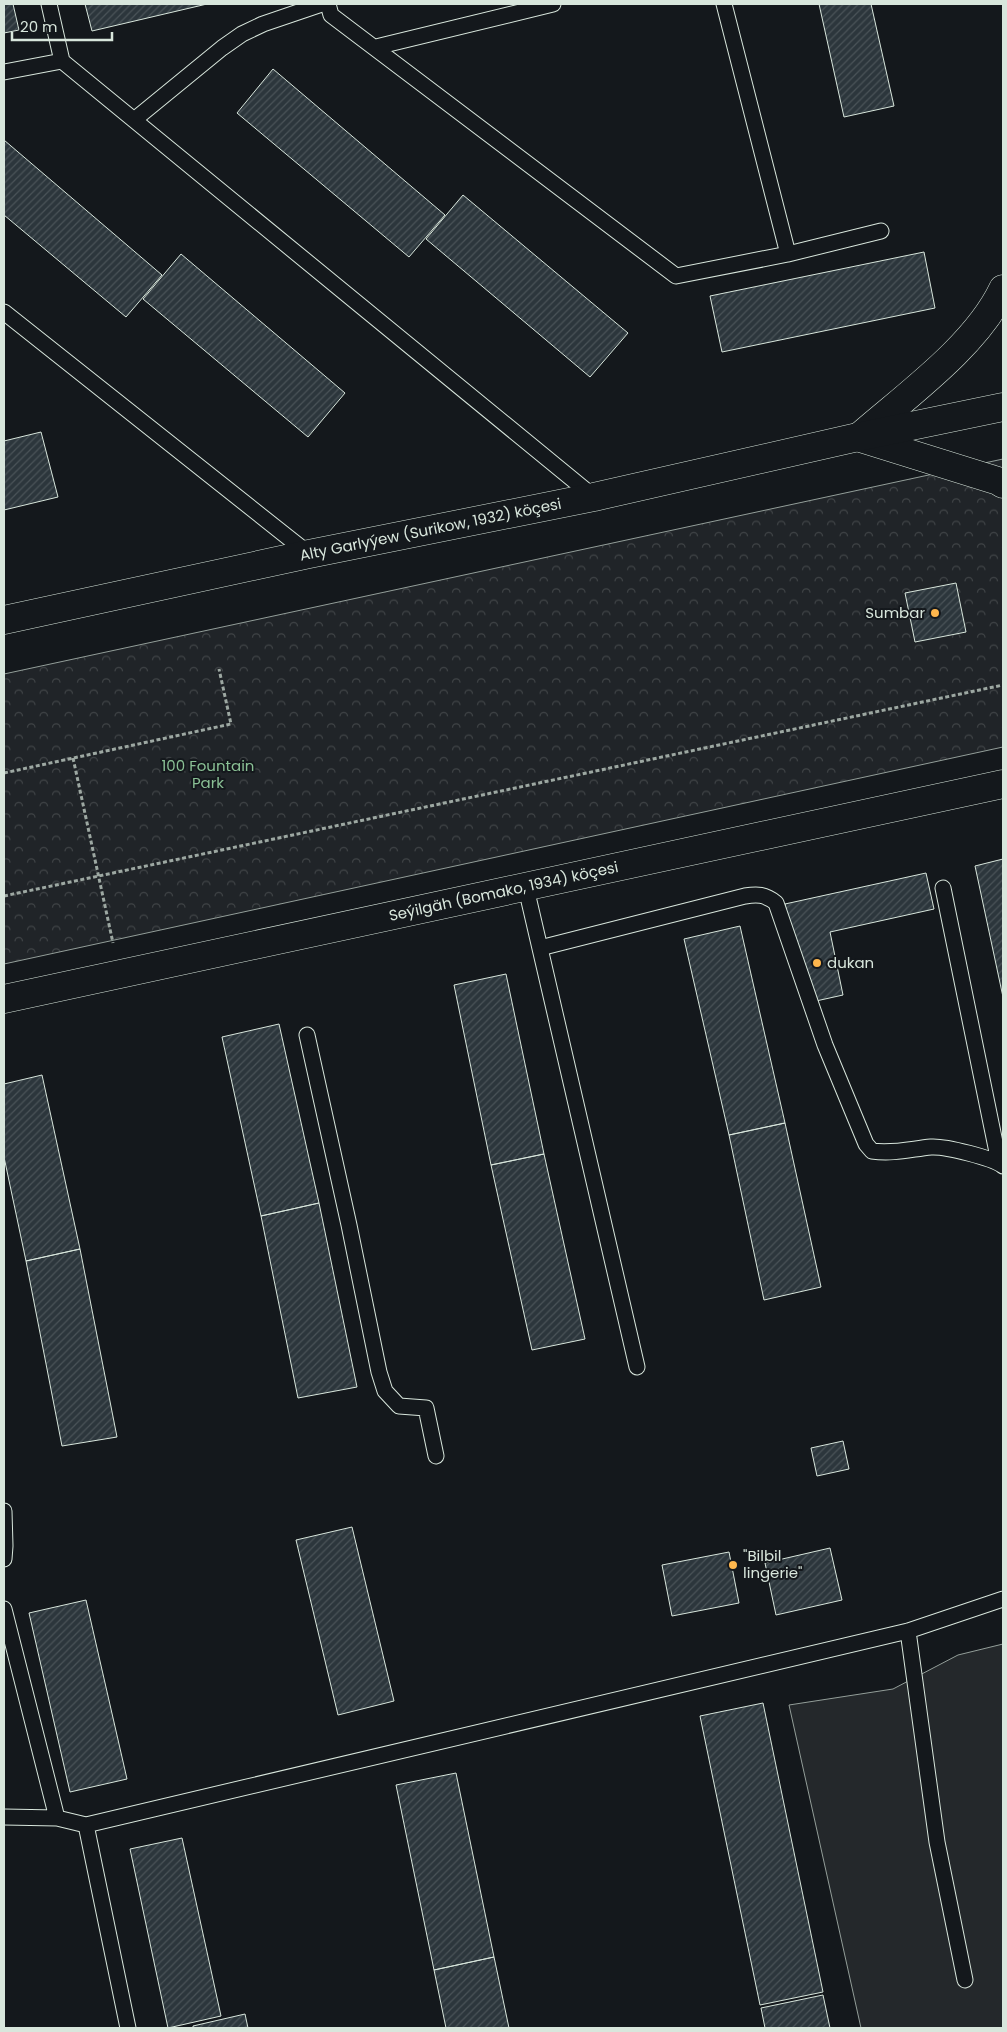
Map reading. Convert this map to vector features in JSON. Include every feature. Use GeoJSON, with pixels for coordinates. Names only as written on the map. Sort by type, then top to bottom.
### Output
{"type":"FeatureCollection","features":[{"type":"Feature","properties":{"kind":"street","name":"Alty Garlyýew (Surikow, 1932) köçesi"},"geometry":{"type":"LineString","coordinates":[[858,437],[960,349],[994,309],[1003,289]]}},
{"type":"Feature","properties":{"kind":"street","name":"Alty Garlyýew (Surikow, 1932) köçesi"},"geometry":{"type":"LineString","coordinates":[[4,620],[309,554],[594,497],[858,437],[1003,408]]}},
{"type":"Feature","properties":{"kind":"street"},"geometry":{"type":"LineString","coordinates":[[858,437],[1003,484]]}},
{"type":"Feature","properties":{"kind":"street","name":"Seýilgäh (Bomako, 1934) köçesi"},"geometry":{"type":"LineString","coordinates":[[4,999],[1003,784]]}},
{"type":"Feature","properties":{"kind":"lane"},"geometry":{"type":"LineString","coordinates":[[50,4],[62,61],[594,497]]}},
{"type":"Feature","properties":{"kind":"lane"},"geometry":{"type":"LineString","coordinates":[[134,120],[222,48],[242,34],[263,24],[322,4]]}},
{"type":"Feature","properties":{"kind":"lane"},"geometry":{"type":"LineString","coordinates":[[328,4],[331,15],[676,276],[788,254],[882,231]]}},
{"type":"Feature","properties":{"kind":"lane"},"geometry":{"type":"LineString","coordinates":[[376,48],[553,4]]}},
{"type":"Feature","properties":{"kind":"lane"},"geometry":{"type":"LineString","coordinates":[[724,4],[788,254]]}},
{"type":"Feature","properties":{"kind":"lane"},"geometry":{"type":"LineString","coordinates":[[4,72],[62,61]]}},
{"type":"Feature","properties":{"kind":"lane"},"geometry":{"type":"LineString","coordinates":[[4,312],[309,554]]}},
{"type":"Feature","properties":{"kind":"lane"},"geometry":{"type":"LineString","coordinates":[[526,888],[637,1367]]}},
{"type":"Feature","properties":{"kind":"lane"},"geometry":{"type":"LineString","coordinates":[[943,888],[1001,1164]]}},
{"type":"Feature","properties":{"kind":"lane"},"geometry":{"type":"LineString","coordinates":[[540,948],[745,896],[759,894],[770,898],[776,902],[824,1045],[866,1144],[872,1151],[888,1153],[933,1147],[975,1155],[1001,1164]]}},
{"type":"Feature","properties":{"kind":"lane"},"geometry":{"type":"LineString","coordinates":[[307,1035],[379,1372],[385,1391],[399,1406],[426,1408],[436,1456]]}},
{"type":"Feature","properties":{"kind":"lane"},"geometry":{"type":"LineString","coordinates":[[4,1511],[4,1559]]}},
{"type":"Feature","properties":{"kind":"lane"},"geometry":{"type":"LineString","coordinates":[[4,1817],[57,1818],[86,1825],[908,1631],[1003,1599]]}},
{"type":"Feature","properties":{"kind":"lane"},"geometry":{"type":"LineString","coordinates":[[4,1608],[57,1818]]}},
{"type":"Feature","properties":{"kind":"lane"},"geometry":{"type":"LineString","coordinates":[[908,1631],[938,1842],[965,1980]]}},
{"type":"Feature","properties":{"kind":"lane"},"geometry":{"type":"LineString","coordinates":[[86,1825],[128,2028]]}},
{"type":"Feature","properties":{"kind":"path"},"geometry":{"type":"LineString","coordinates":[[4,773],[231,724],[219,669]]}},
{"type":"Feature","properties":{"kind":"path"},"geometry":{"type":"LineString","coordinates":[[4,896],[1003,685]]}},
{"type":"Feature","properties":{"kind":"path"},"geometry":{"type":"LineString","coordinates":[[73,758],[114,947]]}},
{"type":"Feature","properties":{"kind":"green space","name":"100 Fountain Park"},"geometry":{"type":"Polygon","coordinates":[[[1003,459],[1003,747],[4,964],[4,674],[1003,459]]]}},
{"type":"Feature","properties":{"kind":"shaded area"},"geometry":{"type":"Polygon","coordinates":[[[1003,1644],[1003,2028],[861,2028],[789,1705],[893,1689],[958,1655],[1003,1644]]]}},
{"type":"Feature","properties":{"kind":"building"},"geometry":{"type":"Polygon","coordinates":[[[4,4],[13,4],[19,30],[4,33],[4,4]]]}},
{"type":"Feature","properties":{"kind":"building"},"geometry":{"type":"Polygon","coordinates":[[[85,4],[207,4],[92,31],[85,4]]]}},
{"type":"Feature","properties":{"kind":"building"},"geometry":{"type":"Polygon","coordinates":[[[819,4],[871,4],[894,106],[844,117],[819,4]]]}},
{"type":"Feature","properties":{"kind":"building"},"geometry":{"type":"Polygon","coordinates":[[[273,69],[445,215],[409,257],[237,113],[273,69]]]}},
{"type":"Feature","properties":{"kind":"building"},"geometry":{"type":"Polygon","coordinates":[[[4,140],[162,275],[126,317],[4,215],[4,140]]]}},
{"type":"Feature","properties":{"kind":"building"},"geometry":{"type":"Polygon","coordinates":[[[463,195],[628,333],[590,377],[426,239],[463,195]]]}},
{"type":"Feature","properties":{"kind":"building"},"geometry":{"type":"Polygon","coordinates":[[[924,252],[935,308],[722,352],[710,296],[924,252]]]}},
{"type":"Feature","properties":{"kind":"building"},"geometry":{"type":"Polygon","coordinates":[[[181,254],[345,393],[308,437],[143,299],[181,254]]]}},
{"type":"Feature","properties":{"kind":"building"},"geometry":{"type":"Polygon","coordinates":[[[41,432],[58,497],[4,510],[4,441],[41,432]]]}},
{"type":"Feature","properties":{"kind":"building","name":"Sumbar"},"geometry":{"type":"Polygon","coordinates":[[[956,583],[966,632],[915,642],[905,593],[956,583]]]}},
{"type":"Feature","properties":{"kind":"building"},"geometry":{"type":"Polygon","coordinates":[[[1003,859],[1003,997],[975,866],[1003,859]]]}},
{"type":"Feature","properties":{"kind":"building","name":"dukan"},"geometry":{"type":"Polygon","coordinates":[[[926,873],[934,909],[830,932],[843,995],[807,1003],[785,904],[926,873]]]}},
{"type":"Feature","properties":{"kind":"building"},"geometry":{"type":"Polygon","coordinates":[[[740,926],[785,1123],[729,1135],[684,939],[740,926]]]}},
{"type":"Feature","properties":{"kind":"building"},"geometry":{"type":"Polygon","coordinates":[[[506,974],[544,1154],[491,1165],[454,985],[506,974]]]}},
{"type":"Feature","properties":{"kind":"building"},"geometry":{"type":"Polygon","coordinates":[[[279,1024],[319,1203],[261,1216],[222,1037],[279,1024]]]}},
{"type":"Feature","properties":{"kind":"building"},"geometry":{"type":"Polygon","coordinates":[[[42,1075],[80,1249],[26,1261],[4,1157],[4,1084],[42,1075]]]}},
{"type":"Feature","properties":{"kind":"building"},"geometry":{"type":"Polygon","coordinates":[[[785,1123],[821,1287],[764,1300],[729,1135],[785,1123]]]}},
{"type":"Feature","properties":{"kind":"building"},"geometry":{"type":"Polygon","coordinates":[[[544,1154],[585,1339],[532,1350],[491,1165],[544,1154]]]}},
{"type":"Feature","properties":{"kind":"building"},"geometry":{"type":"Polygon","coordinates":[[[319,1203],[357,1387],[298,1398],[261,1216],[319,1203]]]}},
{"type":"Feature","properties":{"kind":"building"},"geometry":{"type":"Polygon","coordinates":[[[80,1249],[117,1437],[62,1446],[26,1261],[80,1249]]]}},
{"type":"Feature","properties":{"kind":"building"},"geometry":{"type":"Polygon","coordinates":[[[843,1441],[849,1469],[817,1476],[811,1448],[843,1441]]]}},
{"type":"Feature","properties":{"kind":"building"},"geometry":{"type":"Polygon","coordinates":[[[352,1527],[394,1701],[338,1715],[296,1540],[352,1527]]]}},
{"type":"Feature","properties":{"kind":"building"},"geometry":{"type":"Polygon","coordinates":[[[830,1548],[842,1600],[776,1615],[765,1563],[830,1548]]]}},
{"type":"Feature","properties":{"kind":"building"},"geometry":{"type":"Polygon","coordinates":[[[729,1552],[739,1603],[672,1616],[662,1565],[729,1552]]]}},
{"type":"Feature","properties":{"kind":"building"},"geometry":{"type":"Polygon","coordinates":[[[86,1600],[127,1779],[70,1792],[29,1613],[86,1600]]]}},
{"type":"Feature","properties":{"kind":"building"},"geometry":{"type":"Polygon","coordinates":[[[763,1703],[823,1992],[760,2005],[700,1716],[763,1703]]]}},
{"type":"Feature","properties":{"kind":"building"},"geometry":{"type":"Polygon","coordinates":[[[456,1773],[494,1957],[434,1970],[396,1785],[456,1773]]]}},
{"type":"Feature","properties":{"kind":"building"},"geometry":{"type":"Polygon","coordinates":[[[182,1838],[221,2016],[168,2028],[130,1849],[182,1838]]]}},
{"type":"Feature","properties":{"kind":"building"},"geometry":{"type":"Polygon","coordinates":[[[494,1957],[509,2028],[446,2028],[434,1970],[494,1957]]]}},
{"type":"Feature","properties":{"kind":"building"},"geometry":{"type":"Polygon","coordinates":[[[823,1995],[830,2028],[765,2028],[761,2008],[823,1995]]]}},
{"type":"Feature","properties":{"kind":"building"},"geometry":{"type":"Polygon","coordinates":[[[245,2014],[248,2028],[193,2028],[193,2026],[245,2014]]]}},
{"type":"Feature","properties":{"kind":"place","name":"Sumbar"},"geometry":{"type":"Point","coordinates":[935,613]}},
{"type":"Feature","properties":{"kind":"place","name":"dukan"},"geometry":{"type":"Point","coordinates":[817,963]}},
{"type":"Feature","properties":{"kind":"place","name":"\"Bilbil lingerie\""},"geometry":{"type":"Point","coordinates":[733,1565]}}]}
